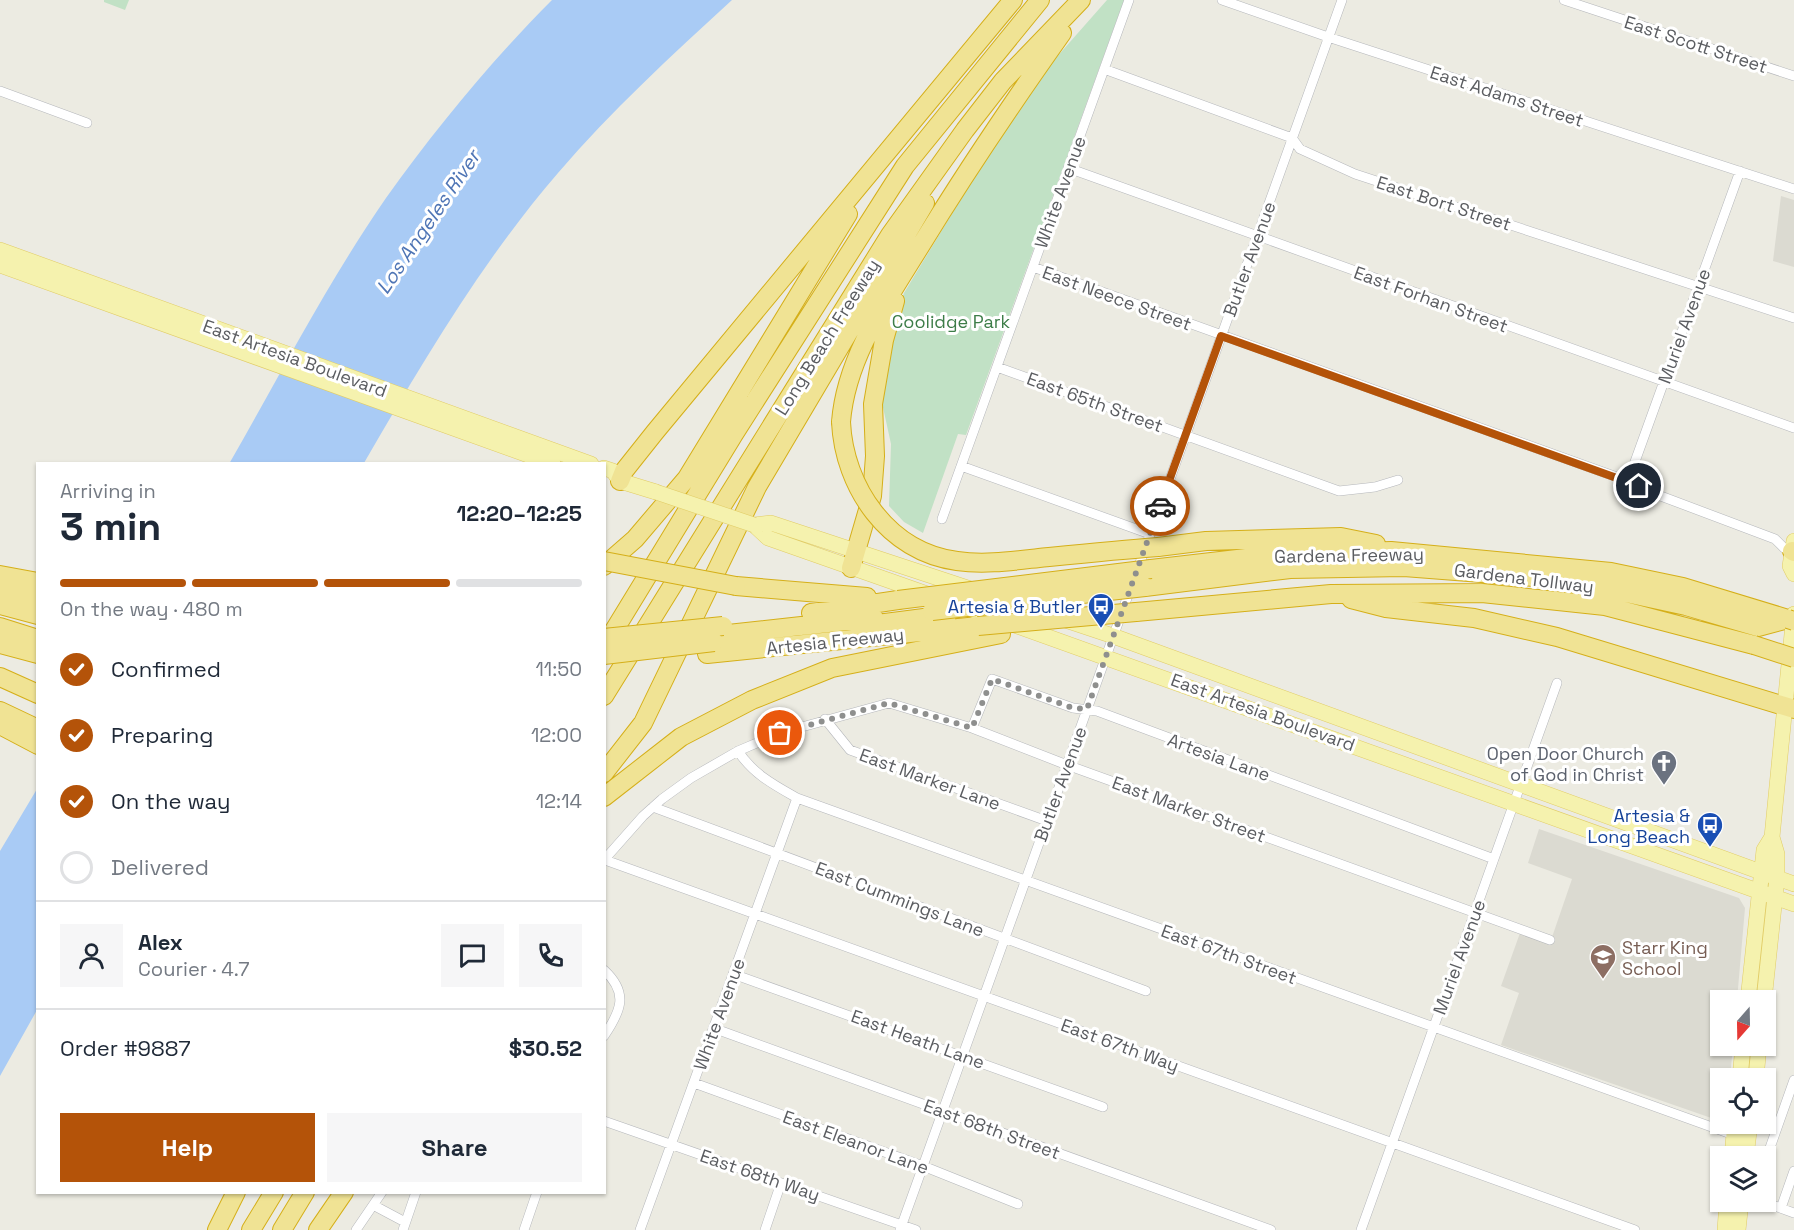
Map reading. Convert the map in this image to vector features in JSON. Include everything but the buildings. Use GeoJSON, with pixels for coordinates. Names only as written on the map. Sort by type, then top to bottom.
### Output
{"type":"FeatureCollection","features":[{"type":"Feature","properties":{"kind":"highway"},"geometry":{"type":"LineString","coordinates":[[613,482],[1013,0]]}},
{"type":"Feature","properties":{"kind":"highway","name":"Long Beach Freeway"},"geometry":{"type":"LineString","coordinates":[[606,645],[734,434],[905,166],[1040,0]]}},
{"type":"Feature","properties":{"kind":"highway","name":"Long Beach Freeway"},"geometry":{"type":"LineString","coordinates":[[606,693],[890,235],[1003,81],[1081,0]]}},
{"type":"Feature","properties":{"kind":"highway"},"geometry":{"type":"LineString","coordinates":[[1089,0],[1011,104],[891,293],[855,361],[843,399],[841,422],[846,463],[859,492],[877,518],[915,546],[934,555],[978,564],[1154,541],[1341,537],[1372,542],[1392,550]]}},
{"type":"Feature","properties":{"kind":"highway"},"geometry":{"type":"LineString","coordinates":[[606,770],[643,723],[757,487],[906,237],[965,130]]}},
{"type":"Feature","properties":{"kind":"highway"},"geometry":{"type":"LineString","coordinates":[[606,564],[634,539],[687,478],[813,269],[897,141]]}},
{"type":"Feature","properties":{"kind":"highway"},"geometry":{"type":"LineString","coordinates":[[854,559],[872,496],[875,456],[873,404],[884,340],[896,296],[916,253]]}},
{"type":"Feature","properties":{"kind":"highway"},"geometry":{"type":"LineString","coordinates":[[606,624],[657,552],[719,451],[734,434]]}},
{"type":"Feature","properties":{"kind":"highway","name":"Gardena Freeway"},"geometry":{"type":"LineString","coordinates":[[898,600],[1272,555],[1392,550],[1611,572],[1683,587],[1757,627],[1794,658]]}},
{"type":"Feature","properties":{"kind":"highway"},"geometry":{"type":"LineString","coordinates":[[606,551],[671,572]]}},
{"type":"Feature","properties":{"kind":"highway"},"geometry":{"type":"LineString","coordinates":[[606,561],[736,586],[898,600]]}},
{"type":"Feature","properties":{"kind":"highway","name":"Gardena Tollway"},"geometry":{"type":"LineString","coordinates":[[1143,590],[1290,569],[1404,567],[1474,571],[1534,576],[1608,589],[1686,606],[1757,627]]}},
{"type":"Feature","properties":{"kind":"highway","name":"Gardena Tollway"},"geometry":{"type":"LineString","coordinates":[[716,639],[1143,590],[1301,576],[1434,573],[1542,584],[1566,602]]}},
{"type":"Feature","properties":{"kind":"highway"},"geometry":{"type":"LineString","coordinates":[[4,589],[36,582]]}},
{"type":"Feature","properties":{"kind":"highway"},"geometry":{"type":"LineString","coordinates":[[4,589],[36,599]]}},
{"type":"Feature","properties":{"kind":"highway"},"geometry":{"type":"LineString","coordinates":[[4,589],[36,613]]}},
{"type":"Feature","properties":{"kind":"highway","name":"Gardena Freeway"},"geometry":{"type":"LineString","coordinates":[[1065,619],[1331,594],[1482,593],[1757,627]]}},
{"type":"Feature","properties":{"kind":"highway"},"geometry":{"type":"LineString","coordinates":[[1331,594],[1386,608],[1474,618],[1557,637],[1789,707]]}},
{"type":"Feature","properties":{"kind":"highway","name":"Artesia Freeway"},"geometry":{"type":"LineString","coordinates":[[606,666],[898,600]]}},
{"type":"Feature","properties":{"kind":"highway"},"geometry":{"type":"LineString","coordinates":[[0,615],[36,624]]}},
{"type":"Feature","properties":{"kind":"highway"},"geometry":{"type":"LineString","coordinates":[[1757,627],[1792,618]]}},
{"type":"Feature","properties":{"kind":"highway"},"geometry":{"type":"LineString","coordinates":[[606,794],[681,737],[752,700],[832,668],[1065,619]]}},
{"type":"Feature","properties":{"kind":"highway","name":"Artesia Freeway"},"geometry":{"type":"LineString","coordinates":[[606,638],[716,639],[978,626],[1065,619]]}},
{"type":"Feature","properties":{"kind":"highway"},"geometry":{"type":"LineString","coordinates":[[0,627],[36,638]]}},
{"type":"Feature","properties":{"kind":"highway"},"geometry":{"type":"LineString","coordinates":[[0,634],[36,644]]}},
{"type":"Feature","properties":{"kind":"highway"},"geometry":{"type":"LineString","coordinates":[[606,648],[716,639]]}},
{"type":"Feature","properties":{"kind":"highway"},"geometry":{"type":"LineString","coordinates":[[606,655],[716,639]]}},
{"type":"Feature","properties":{"kind":"highway"},"geometry":{"type":"LineString","coordinates":[[0,644],[36,653]]}},
{"type":"Feature","properties":{"kind":"highway"},"geometry":{"type":"LineString","coordinates":[[0,677],[36,693]]}},
{"type":"Feature","properties":{"kind":"highway"},"geometry":{"type":"LineString","coordinates":[[0,711],[36,728]]}},
{"type":"Feature","properties":{"kind":"highway"},"geometry":{"type":"LineString","coordinates":[[0,725],[36,744]]}},
{"type":"Feature","properties":{"kind":"highway"},"geometry":{"type":"LineString","coordinates":[[217,1230],[235,1194]]}},
{"type":"Feature","properties":{"kind":"highway"},"geometry":{"type":"LineString","coordinates":[[250,1230],[261,1194]]}},
{"type":"Feature","properties":{"kind":"highway"},"geometry":{"type":"LineString","coordinates":[[250,1230],[273,1194]]}},
{"type":"Feature","properties":{"kind":"highway"},"geometry":{"type":"LineString","coordinates":[[282,1230],[304,1194]]}},
{"type":"Feature","properties":{"kind":"highway"},"geometry":{"type":"LineString","coordinates":[[318,1230],[343,1194]]}},
{"type":"Feature","properties":{"kind":"main road","name":"East Artesia Boulevard"},"geometry":{"type":"LineString","coordinates":[[0,250],[178,322],[448,419],[585,462]]}},
{"type":"Feature","properties":{"kind":"main road","name":"East Artesia Boulevard"},"geometry":{"type":"LineString","coordinates":[[0,266],[178,322]]}},
{"type":"Feature","properties":{"kind":"main road","name":"East Artesia Boulevard"},"geometry":{"type":"LineString","coordinates":[[448,419],[548,462]]}},
{"type":"Feature","properties":{"kind":"main road","name":"East Artesia Boulevard"},"geometry":{"type":"LineString","coordinates":[[606,469],[613,471],[613,482],[656,492],[754,525],[768,538],[854,559],[1113,636],[1518,786],[1794,884]]}},
{"type":"Feature","properties":{"kind":"main road"},"geometry":{"type":"LineString","coordinates":[[1794,545],[1790,566],[1794,574]]}},
{"type":"Feature","properties":{"kind":"main road","name":"East Artesia Boulevard"},"geometry":{"type":"LineString","coordinates":[[854,559],[1106,656],[1794,904]]}},
{"type":"Feature","properties":{"kind":"main road"},"geometry":{"type":"LineString","coordinates":[[1765,990],[1777,878],[1777,854],[1772,837],[1789,707],[1792,618]]}},
{"type":"Feature","properties":{"kind":"main road"},"geometry":{"type":"LineString","coordinates":[[1749,990],[1764,850],[1772,837]]}},
{"type":"Feature","properties":{"kind":"main road"},"geometry":{"type":"LineString","coordinates":[[1725,1230],[1726,1212]]}},
{"type":"Feature","properties":{"kind":"main road"},"geometry":{"type":"LineString","coordinates":[[1738,1230],[1740,1212]]}},
{"type":"Feature","properties":{"kind":"street","name":"White Avenue"},"geometry":{"type":"LineString","coordinates":[[942,519],[1129,0]]}},
{"type":"Feature","properties":{"kind":"street","name":"East Adams Street"},"geometry":{"type":"LineString","coordinates":[[1222,0],[1328,38],[1794,189]]}},
{"type":"Feature","properties":{"kind":"street","name":"Butler Avenue"},"geometry":{"type":"LineString","coordinates":[[901,1228],[1113,636],[1154,541],[1186,435],[1342,0]]}},
{"type":"Feature","properties":{"kind":"street","name":"East Scott Street"},"geometry":{"type":"LineString","coordinates":[[1564,0],[1794,76]]}},
{"type":"Feature","properties":{"kind":"street","name":"East Bort Street"},"geometry":{"type":"LineString","coordinates":[[1104,69],[1292,138],[1300,149],[1355,174],[1794,318]]}},
{"type":"Feature","properties":{"kind":"street"},"geometry":{"type":"LineString","coordinates":[[0,91],[87,123]]}},
{"type":"Feature","properties":{"kind":"street","name":"East Forhan Street"},"geometry":{"type":"LineString","coordinates":[[1068,168],[1663,383],[1794,428]]}},
{"type":"Feature","properties":{"kind":"street","name":"Muriel Avenue"},"geometry":{"type":"LineString","coordinates":[[1628,481],[1740,171]]}},
{"type":"Feature","properties":{"kind":"street","name":"East Neece Street"},"geometry":{"type":"LineString","coordinates":[[1033,267],[1628,481],[1650,492],[1775,539],[1784,548],[1794,545],[1786,536],[1775,539]]}},
{"type":"Feature","properties":{"kind":"street","name":"East 65th Street"},"geometry":{"type":"LineString","coordinates":[[997,367],[1339,491],[1367,489],[1398,480]]}},
{"type":"Feature","properties":{"kind":"street"},"geometry":{"type":"LineString","coordinates":[[961,466],[1154,541]]}},
{"type":"Feature","properties":{"kind":"street","name":"Artesia Lane"},"geometry":{"type":"LineString","coordinates":[[972,728],[992,679],[1073,708],[1087,709],[1494,859]]}},
{"type":"Feature","properties":{"kind":"street","name":"Muriel Avenue"},"geometry":{"type":"LineString","coordinates":[[1361,1230],[1494,859],[1512,802],[1557,683]]}},
{"type":"Feature","properties":{"kind":"street","name":"East Marker Street"},"geometry":{"type":"LineString","coordinates":[[606,859],[653,807],[691,778],[738,751],[780,733],[889,703],[972,728],[1067,765],[1550,940]]}},
{"type":"Feature","properties":{"kind":"street","name":"East Marker Lane"},"geometry":{"type":"LineString","coordinates":[[825,719],[850,750],[1047,821]]}},
{"type":"Feature","properties":{"kind":"street","name":"East 67th Street"},"geometry":{"type":"LineString","coordinates":[[738,751],[747,765],[768,782],[797,798],[1025,882],[1434,1027],[1710,1121]]}},
{"type":"Feature","properties":{"kind":"street","name":"White Avenue"},"geometry":{"type":"LineString","coordinates":[[640,1230],[797,798]]}},
{"type":"Feature","properties":{"kind":"street","name":"East Cummings Lane"},"geometry":{"type":"LineString","coordinates":[[653,807],[1146,991]]}},
{"type":"Feature","properties":{"kind":"street","name":"East 67th Way"},"geometry":{"type":"LineString","coordinates":[[606,860],[1635,1230]]}},
{"type":"Feature","properties":{"kind":"street"},"geometry":{"type":"LineString","coordinates":[[606,972],[618,985],[621,1002],[615,1020],[606,1033]]}},
{"type":"Feature","properties":{"kind":"street","name":"East Heath Lane"},"geometry":{"type":"LineString","coordinates":[[733,974],[1103,1107]]}},
{"type":"Feature","properties":{"kind":"street","name":"East 68th Street"},"geometry":{"type":"LineString","coordinates":[[713,1028],[1271,1230]]}},
{"type":"Feature","properties":{"kind":"street"},"geometry":{"type":"LineString","coordinates":[[1771,1146],[1794,1080]]}},
{"type":"Feature","properties":{"kind":"street","name":"East Eleanor Lane"},"geometry":{"type":"LineString","coordinates":[[694,1083],[923,1166],[1018,1204]]}},
{"type":"Feature","properties":{"kind":"street","name":"East 68th Way"},"geometry":{"type":"LineString","coordinates":[[606,1122],[901,1228],[916,1230]]}},
{"type":"Feature","properties":{"kind":"street"},"geometry":{"type":"LineString","coordinates":[[1781,1208],[1794,1171]]}},
{"type":"Feature","properties":{"kind":"street"},"geometry":{"type":"LineString","coordinates":[[765,1230],[781,1183]]}},
{"type":"Feature","properties":{"kind":"street"},"geometry":{"type":"LineString","coordinates":[[356,1230],[381,1194]]}},
{"type":"Feature","properties":{"kind":"street"},"geometry":{"type":"LineString","coordinates":[[373,1205],[404,1226],[415,1194]]}},
{"type":"Feature","properties":{"kind":"street"},"geometry":{"type":"LineString","coordinates":[[524,1230],[536,1194]]}},
{"type":"Feature","properties":{"kind":"street"},"geometry":{"type":"LineString","coordinates":[[1776,1206],[1794,1213]]}},
{"type":"Feature","properties":{"kind":"shaded area"},"geometry":{"type":"Polygon","coordinates":[[[1781,196],[1794,200],[1794,267],[1773,261],[1781,196]]]}},
{"type":"Feature","properties":{"kind":"shaded area"},"geometry":{"type":"Polygon","coordinates":[[[1539,829],[1739,898],[1745,908],[1738,990],[1710,990],[1710,1056],[1732,1056],[1731,1068],[1710,1068],[1710,1118],[1501,1045],[1519,993],[1501,986],[1520,933],[1550,943],[1572,879],[1528,863],[1539,829]]]}},
{"type":"Feature","properties":{"kind":"green space"},"geometry":{"type":"Polygon","coordinates":[[[104,0],[129,0],[125,10],[104,2],[104,0]]]}},
{"type":"Feature","properties":{"kind":"green space","name":"Coolidge Park"},"geometry":{"type":"Polygon","coordinates":[[[1107,0],[1124,0],[966,435],[958,434],[923,533],[904,522],[889,506],[891,444],[879,389],[884,349],[904,293],[1006,124],[1055,59],[1107,0]]]}},
{"type":"Feature","properties":{"kind":"water","name":"Los Angeles River"},"geometry":{"type":"Polygon","coordinates":[[[552,0],[732,0],[578,150],[530,207],[454,314],[365,462],[230,462],[324,296],[386,198],[465,95],[552,0]]]}},
{"type":"Feature","properties":{"kind":"water"},"geometry":{"type":"Polygon","coordinates":[[[36,791],[36,1012],[0,1076],[0,851],[36,791]]]}},
{"type":"Feature","properties":{"kind":"way so far"},"geometry":{"type":"LineString","coordinates":[[780,733],[889,703],[972,728],[992,679],[1073,708],[1087,709],[1160,506]]}},
{"type":"Feature","properties":{"kind":"place","name":"Artesia & Butler"},"geometry":{"type":"Point","coordinates":[1101,629]}},
{"type":"Feature","properties":{"kind":"place","name":"Open Door Church of God in Christ"},"geometry":{"type":"Point","coordinates":[1664,786]}},
{"type":"Feature","properties":{"kind":"place","name":"Artesia & Long Beach"},"geometry":{"type":"Point","coordinates":[1710,848]}},
{"type":"Feature","properties":{"kind":"place","name":"Starr King School"},"geometry":{"type":"Point","coordinates":[1603,980]}},
{"type":"Feature","properties":{"kind":"route"},"geometry":{"type":"LineString","coordinates":[[1160,506],[1221,336],[1639,486]]}}]}
